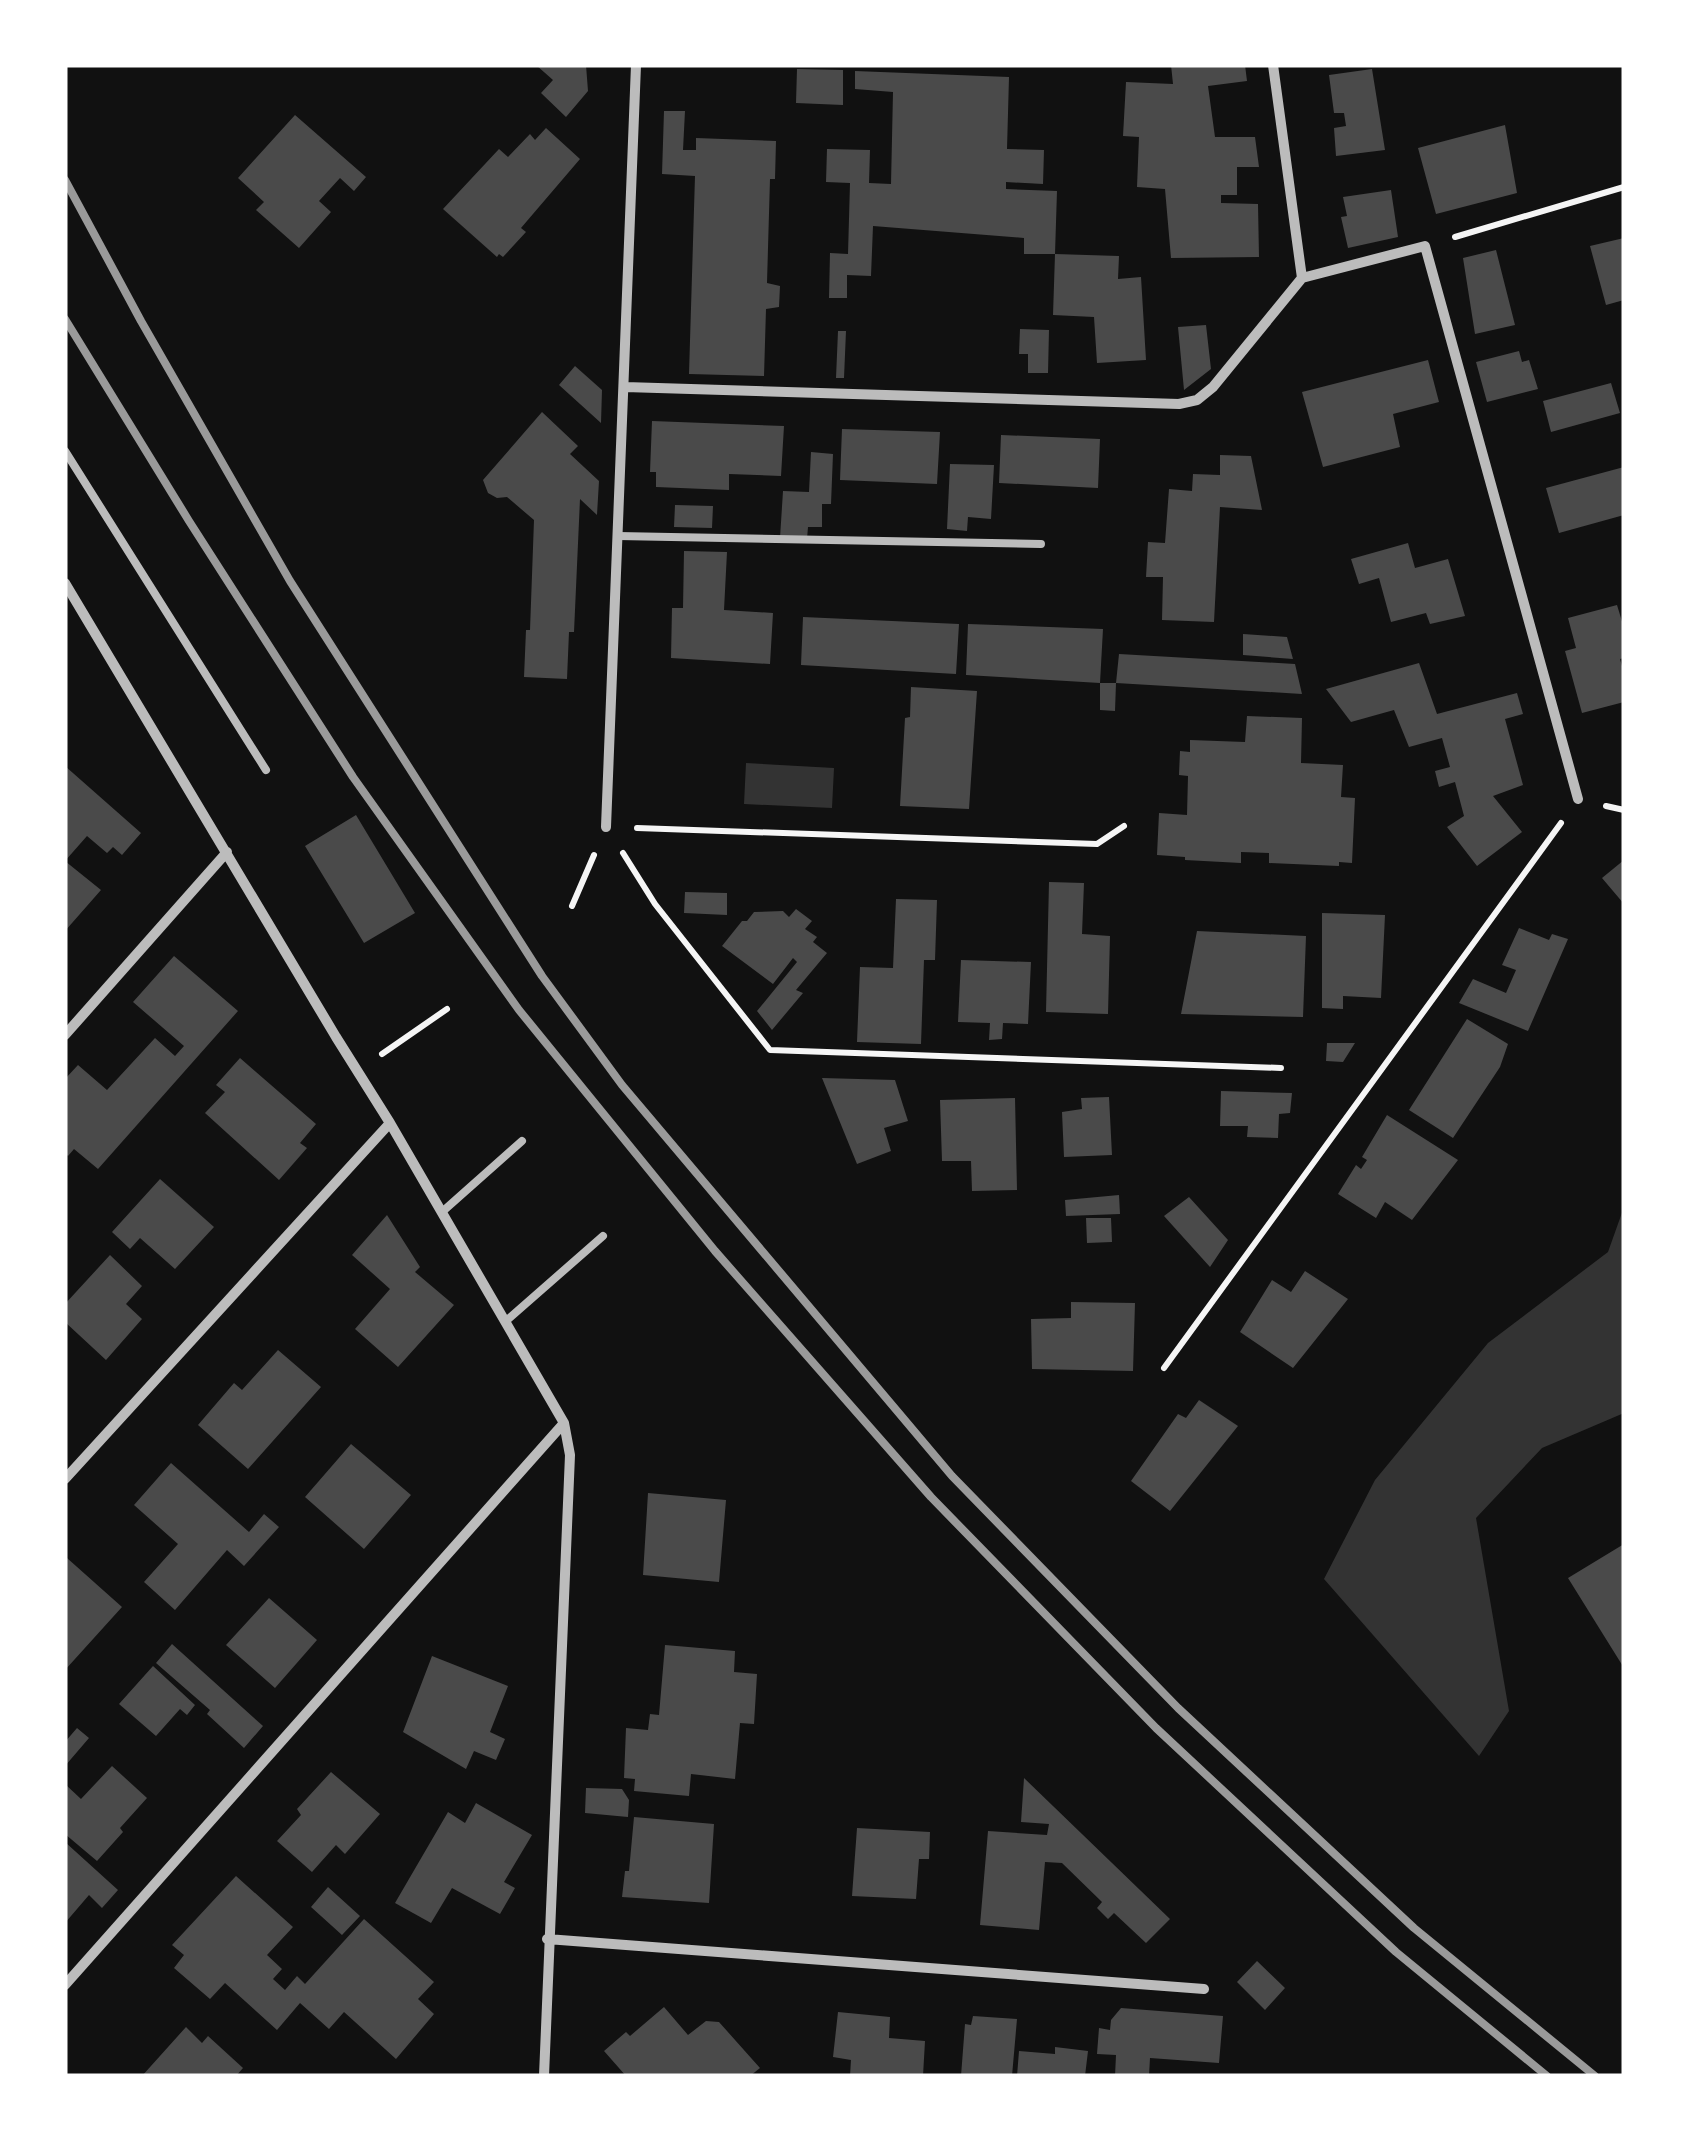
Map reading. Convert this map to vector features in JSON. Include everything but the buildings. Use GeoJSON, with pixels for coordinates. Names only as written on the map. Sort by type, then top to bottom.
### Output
{"type":"FeatureCollection","features":[{"type":"Feature","properties":{"kind":"street"},"geometry":{"type":"LineString","coordinates":[[606,826],[636,65]]}},
{"type":"Feature","properties":{"kind":"street"},"geometry":{"type":"LineString","coordinates":[[1273,65],[1302,278]]}},
{"type":"Feature","properties":{"kind":"street"},"geometry":{"type":"LineString","coordinates":[[625,387],[1179,404],[1196,400],[1213,387],[1302,278],[1425,246],[1578,800]]}},
{"type":"Feature","properties":{"kind":"street"},"geometry":{"type":"LineString","coordinates":[[65,582],[390,1122],[564,1423],[570,1455],[544,2076]]}},
{"type":"Feature","properties":{"kind":"street"},"geometry":{"type":"LineString","coordinates":[[65,1035],[227,852]]}},
{"type":"Feature","properties":{"kind":"street"},"geometry":{"type":"LineString","coordinates":[[65,1479],[390,1122]]}},
{"type":"Feature","properties":{"kind":"street"},"geometry":{"type":"LineString","coordinates":[[65,1985],[564,1423]]}},
{"type":"Feature","properties":{"kind":"street"},"geometry":{"type":"LineString","coordinates":[[547,1939],[1204,1989]]}},
{"type":"Feature","properties":{"kind":"lane"},"geometry":{"type":"LineString","coordinates":[[65,451],[266,770]]}},
{"type":"Feature","properties":{"kind":"lane"},"geometry":{"type":"LineString","coordinates":[[618,536],[1041,544]]}},
{"type":"Feature","properties":{"kind":"lane"},"geometry":{"type":"LineString","coordinates":[[442,1212],[522,1142]]}},
{"type":"Feature","properties":{"kind":"lane"},"geometry":{"type":"LineString","coordinates":[[506,1320],[602,1236]]}},
{"type":"Feature","properties":{"kind":"path"},"geometry":{"type":"LineString","coordinates":[[1425,246],[1624,187]]}},
{"type":"Feature","properties":{"kind":"path"},"geometry":{"type":"LineString","coordinates":[[1164,1368],[1578,800]]}},
{"type":"Feature","properties":{"kind":"path"},"geometry":{"type":"LineString","coordinates":[[606,826],[1097,844],[1124,826]]}},
{"type":"Feature","properties":{"kind":"path"},"geometry":{"type":"LineString","coordinates":[[572,906],[606,826]]}},
{"type":"Feature","properties":{"kind":"path"},"geometry":{"type":"LineString","coordinates":[[606,826],[655,904],[770,1050],[1281,1068]]}},
{"type":"Feature","properties":{"kind":"path"},"geometry":{"type":"LineString","coordinates":[[357,1071],[447,1010]]}},
{"type":"Feature","properties":{"kind":"shaded area"},"geometry":{"type":"Polygon","coordinates":[[[746,763],[834,768],[832,808],[744,804],[746,763]]]}},
{"type":"Feature","properties":{"kind":"shaded area"},"geometry":{"type":"Polygon","coordinates":[[[1624,1207],[1624,1413],[1542,1448],[1476,1518],[1509,1711],[1479,1756],[1324,1579],[1375,1480],[1488,1343],[1608,1252],[1624,1207]]]}},
{"type":"Feature","properties":{"kind":"railway"},"geometry":{"type":"LineString","coordinates":[[65,180],[290,581],[542,976],[622,1085],[952,1476],[1178,1708],[1414,1928],[1595,2076]]}},
{"type":"Feature","properties":{"kind":"railway"},"geometry":{"type":"LineString","coordinates":[[65,319],[353,777],[519,1010],[715,1251],[931,1497],[1156,1728],[1396,1952],[1547,2076]]}}]}
